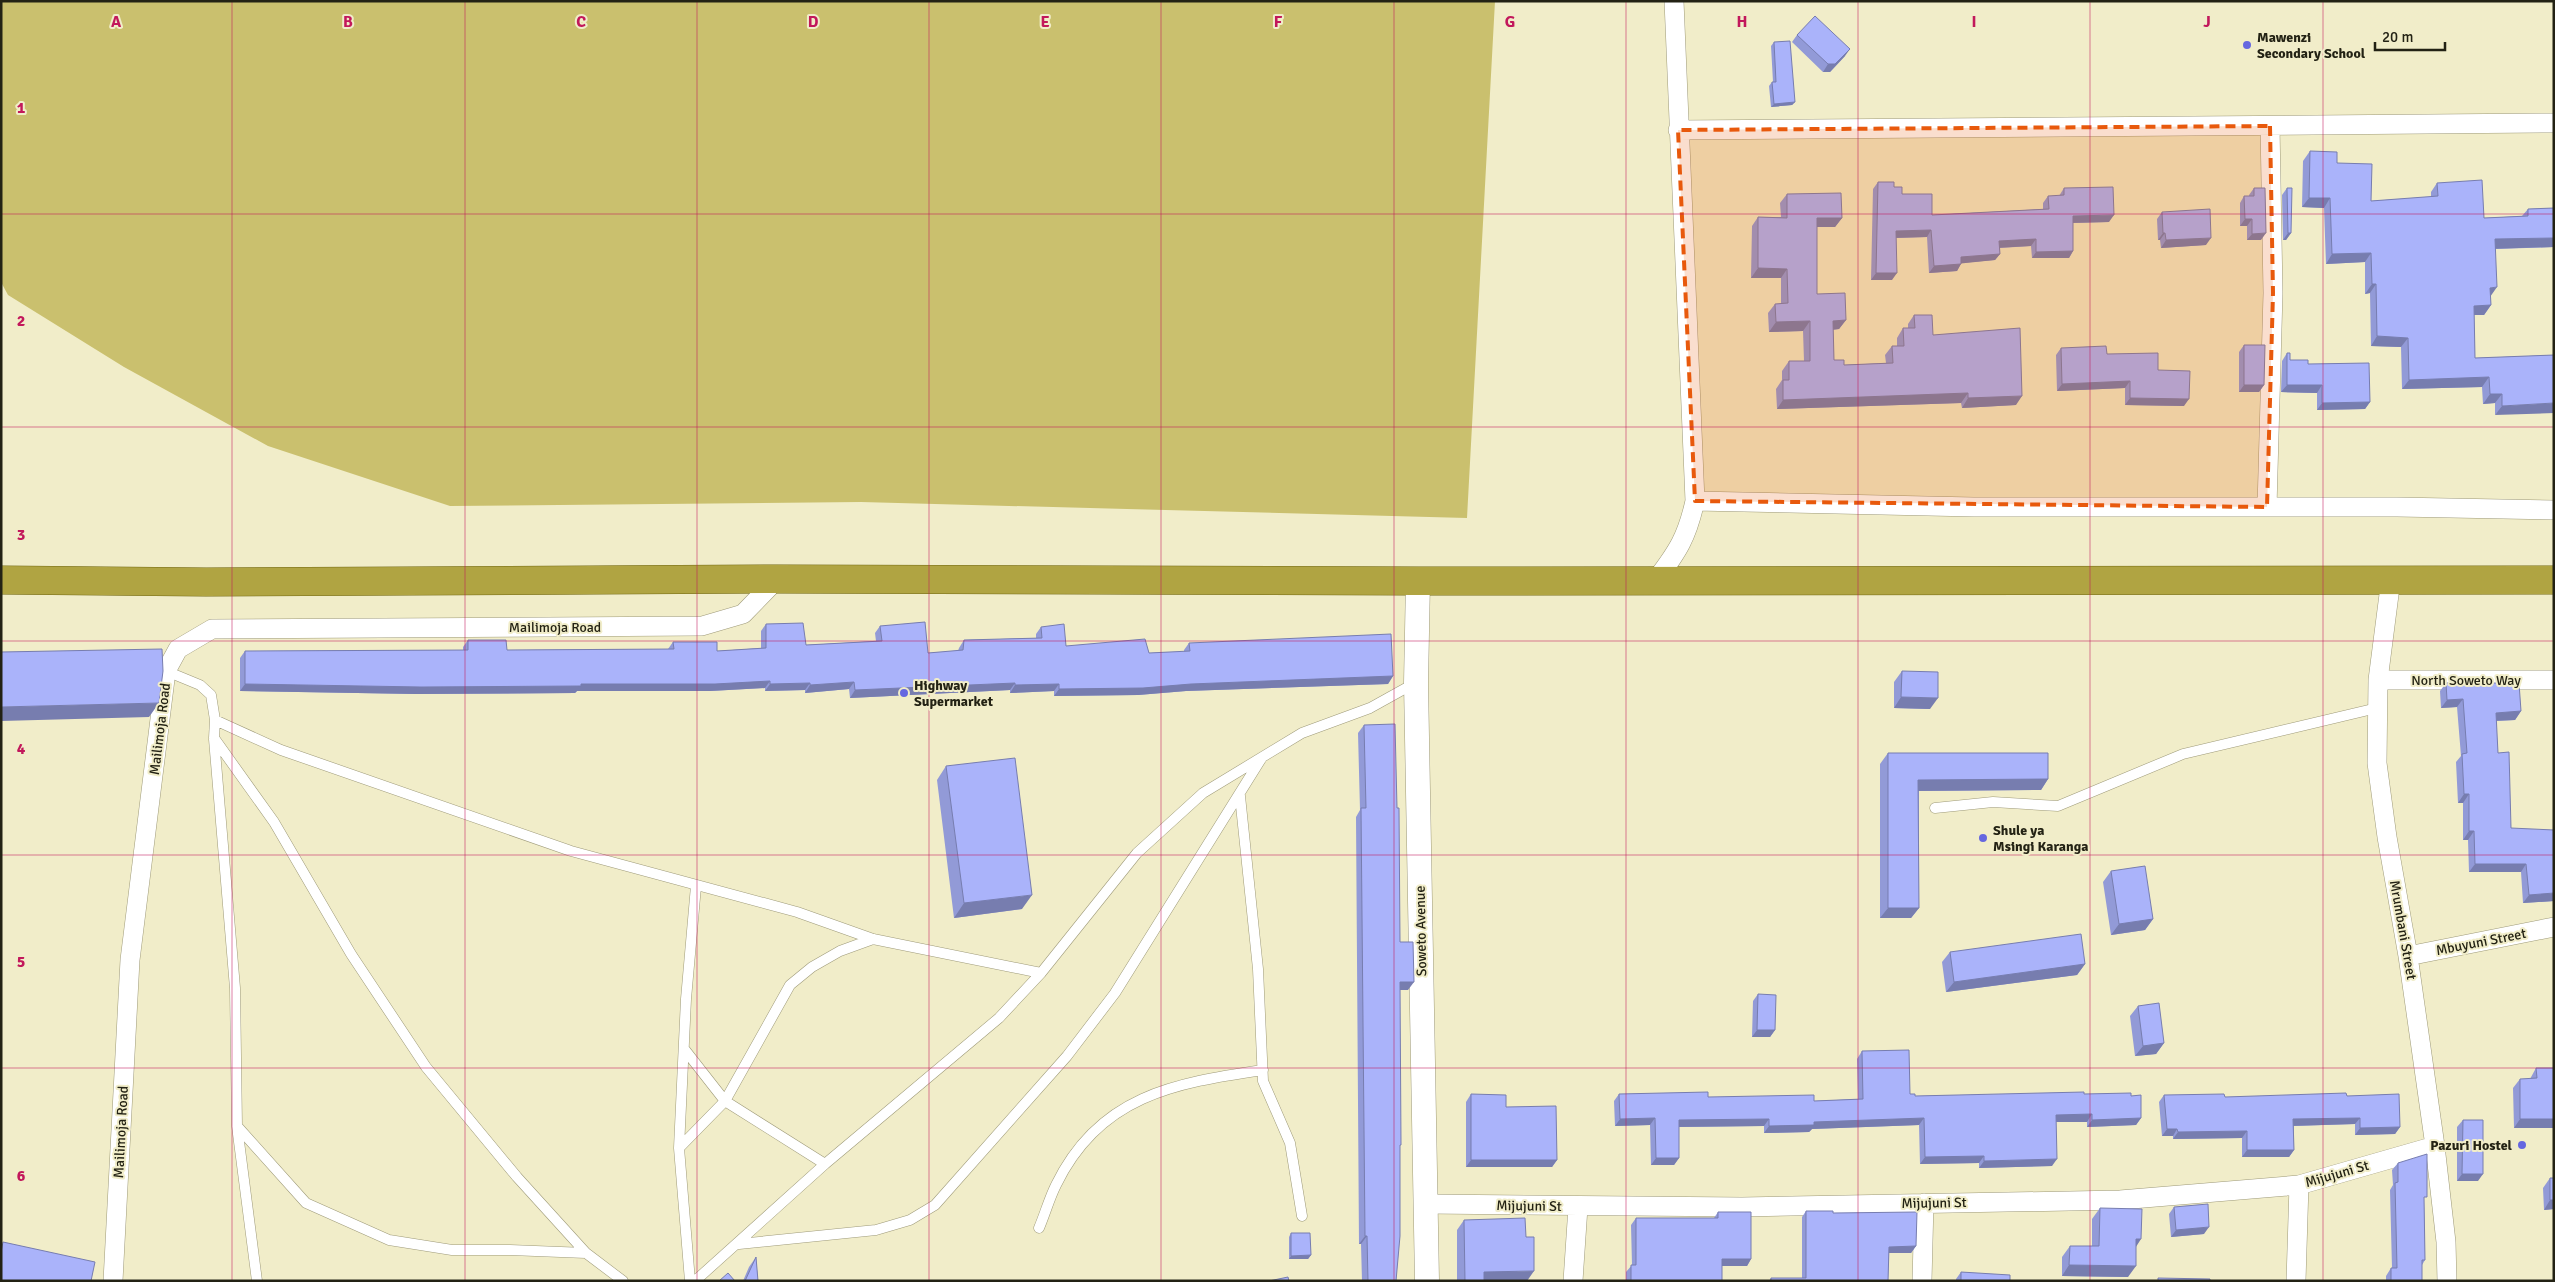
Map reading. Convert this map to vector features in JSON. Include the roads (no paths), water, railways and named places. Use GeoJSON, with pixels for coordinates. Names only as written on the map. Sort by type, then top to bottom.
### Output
{"type":"FeatureCollection","features":[{"type":"Feature","properties":{"kind":"highway"},"geometry":{"type":"LineString","coordinates":[[1,580],[216,582],[777,578],[1418,581],[2554,580]]}},
{"type":"Feature","properties":{"kind":"street"},"geometry":{"type":"LineString","coordinates":[[1656,580],[1681,547],[1689,528],[1696,501],[1678,130],[1674,1]]}},
{"type":"Feature","properties":{"kind":"street"},"geometry":{"type":"LineString","coordinates":[[1678,130],[2554,123]]}},
{"type":"Feature","properties":{"kind":"street"},"geometry":{"type":"LineString","coordinates":[[2267,507],[2273,294],[2270,126]]}},
{"type":"Feature","properties":{"kind":"street"},"geometry":{"type":"LineString","coordinates":[[1696,501],[1974,507],[2267,507],[2554,510]]}},
{"type":"Feature","properties":{"kind":"street","name":"Mailimoja Road"},"geometry":{"type":"LineString","coordinates":[[113,1281],[130,960],[166,671],[178,649],[212,629],[702,626],[743,614],[777,578]]}},
{"type":"Feature","properties":{"kind":"street","name":"Mrumbani Street"},"geometry":{"type":"LineString","coordinates":[[2391,579],[2378,680],[2378,763],[2386,828],[2408,956],[2435,1146],[2446,1242],[2447,1281]]}},
{"type":"Feature","properties":{"kind":"street","name":"Soweto Avenue"},"geometry":{"type":"LineString","coordinates":[[1418,581],[1416,683],[1427,1281]]}},
{"type":"Feature","properties":{"kind":"street","name":"North Soweto Way"},"geometry":{"type":"LineString","coordinates":[[2378,680],[2554,680]]}},
{"type":"Feature","properties":{"kind":"street","name":"Mbuyuni Street"},"geometry":{"type":"LineString","coordinates":[[2408,956],[2554,927]]}},
{"type":"Feature","properties":{"kind":"street","name":"Mijujuni St"},"geometry":{"type":"LineString","coordinates":[[1426,1204],[1578,1207],[1742,1207],[2120,1200],[2298,1185],[2435,1146]]}},
{"type":"Feature","properties":{"kind":"street"},"geometry":{"type":"LineString","coordinates":[[2296,1281],[2298,1185]]}},
{"type":"Feature","properties":{"kind":"street"},"geometry":{"type":"LineString","coordinates":[[1922,1281],[1924,1203]]}},
{"type":"Feature","properties":{"kind":"street"},"geometry":{"type":"LineString","coordinates":[[1573,1281],[1578,1207]]}},
{"type":"Feature","properties":{"kind":"lane"},"geometry":{"type":"LineString","coordinates":[[166,671],[200,685],[211,696],[215,720],[214,738],[235,988],[237,1126],[257,1281]]}},
{"type":"Feature","properties":{"kind":"lane"},"geometry":{"type":"LineString","coordinates":[[695,1281],[739,1244],[825,1164],[999,1018],[1041,973],[1106,889],[1163,828],[1203,793],[1302,733],[1370,708],[1416,683]]}},
{"type":"Feature","properties":{"kind":"lane"},"geometry":{"type":"LineString","coordinates":[[1935,808],[1993,802],[2058,806],[2183,754],[2377,708]]}},
{"type":"Feature","properties":{"kind":"lane"},"geometry":{"type":"LineString","coordinates":[[215,720],[281,750],[571,850],[696,886],[797,912],[873,939],[1041,973]]}},
{"type":"Feature","properties":{"kind":"lane"},"geometry":{"type":"LineString","coordinates":[[214,738],[274,822],[351,954],[426,1066],[517,1177],[586,1253],[623,1281]]}},
{"type":"Feature","properties":{"kind":"lane"},"geometry":{"type":"LineString","coordinates":[[739,1244],[876,1230],[910,1220],[935,1205],[1067,1056],[1115,993],[1240,796],[1261,759]]}},
{"type":"Feature","properties":{"kind":"lane"},"geometry":{"type":"LineString","coordinates":[[1240,796],[1258,969],[1263,1070],[1267,1093],[1290,1143],[1302,1216]]}},
{"type":"Feature","properties":{"kind":"lane"},"geometry":{"type":"LineString","coordinates":[[690,1281],[679,1148],[690,945],[696,886]]}},
{"type":"Feature","properties":{"kind":"lane"},"geometry":{"type":"LineString","coordinates":[[679,1148],[725,1101],[790,985],[812,967],[840,951],[873,939]]}},
{"type":"Feature","properties":{"kind":"lane"},"geometry":{"type":"LineString","coordinates":[[685,1050],[725,1101],[825,1164]]}},
{"type":"Feature","properties":{"kind":"lane"},"geometry":{"type":"LineString","coordinates":[[1039,1228],[1056,1185],[1072,1158],[1113,1114],[1135,1101],[1182,1084],[1263,1070]]}},
{"type":"Feature","properties":{"kind":"lane"},"geometry":{"type":"LineString","coordinates":[[237,1126],[306,1203],[389,1240],[452,1250],[586,1253]]}},
{"type":"Feature","properties":{"kind":"place","name":"Mawenzi Secondary School"},"geometry":{"type":"Point","coordinates":[2247,45]}},
{"type":"Feature","properties":{"kind":"place","name":"Highway Supermarket"},"geometry":{"type":"Point","coordinates":[904,693]}},
{"type":"Feature","properties":{"kind":"place","name":"Shule ya Msingi Karanga"},"geometry":{"type":"Point","coordinates":[1983,838]}},
{"type":"Feature","properties":{"kind":"place","name":"Pazuri Hostel"},"geometry":{"type":"Point","coordinates":[2522,1145]}}]}
